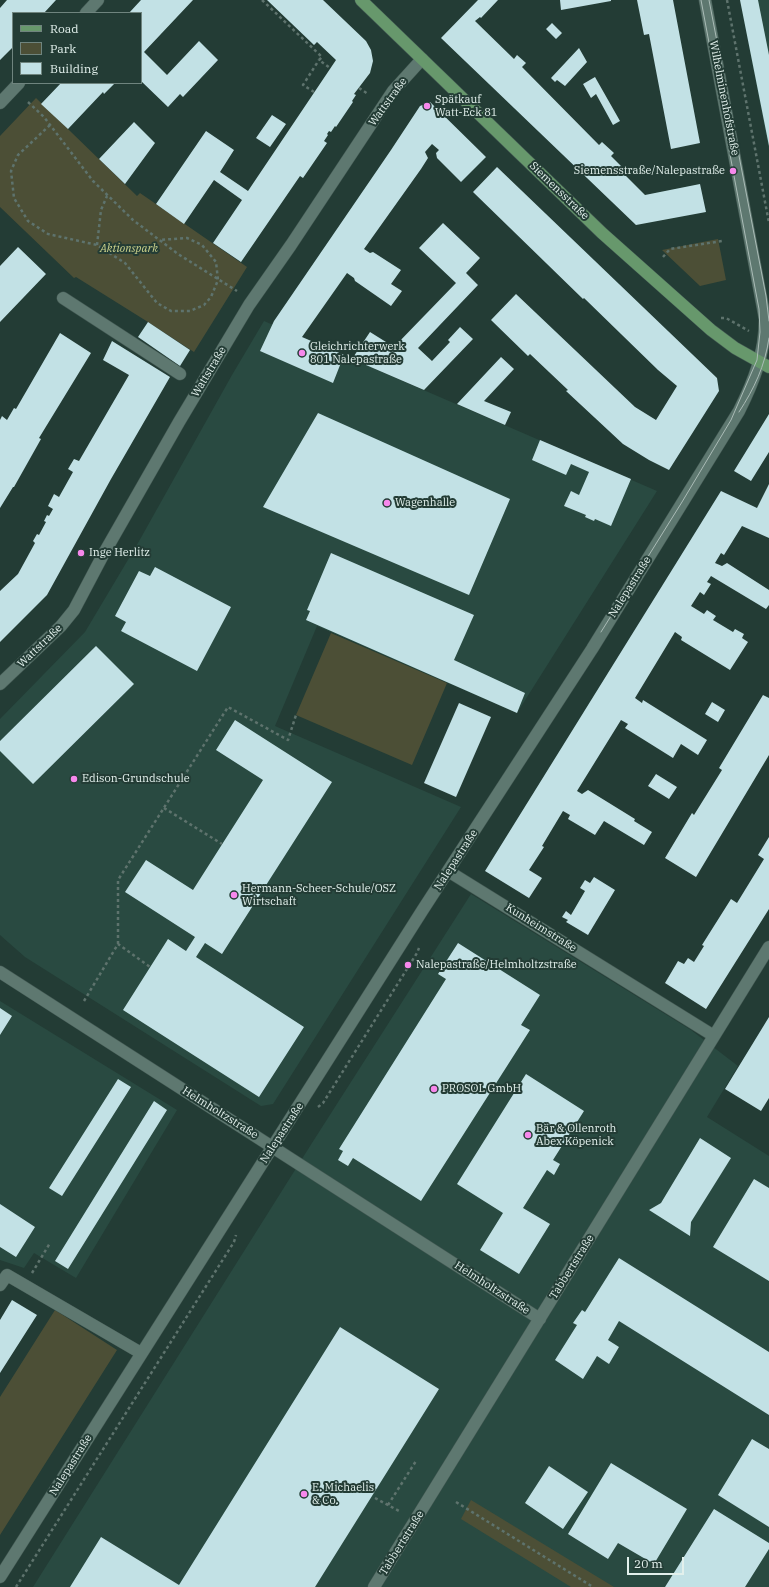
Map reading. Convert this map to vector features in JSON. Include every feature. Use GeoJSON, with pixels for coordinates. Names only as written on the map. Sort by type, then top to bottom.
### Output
{"type":"FeatureCollection","features":[{"type":"Feature","properties":{"kind":"main road","name":"Siemensstraße"},"geometry":{"type":"LineString","coordinates":[[361,0],[599,230],[711,330],[735,348],[764,364]]}},
{"type":"Feature","properties":{"kind":"street"},"geometry":{"type":"LineString","coordinates":[[87,12],[98,0]]}},
{"type":"Feature","properties":{"kind":"street","name":"Wilhelminenhofstraße"},"geometry":{"type":"LineString","coordinates":[[705,0],[765,319],[764,364]]}},
{"type":"Feature","properties":{"kind":"street","name":"Wattstraße"},"geometry":{"type":"LineString","coordinates":[[0,684],[61,626],[74,610],[103,555],[199,387],[249,305],[291,245],[393,91],[422,60]]}},
{"type":"Feature","properties":{"kind":"street"},"geometry":{"type":"LineString","coordinates":[[0,103],[18,84]]}},
{"type":"Feature","properties":{"kind":"street"},"geometry":{"type":"LineString","coordinates":[[63,298],[180,374]]}},
{"type":"Feature","properties":{"kind":"street","name":"Nalepastraße"},"geometry":{"type":"LineString","coordinates":[[0,1577],[448,871],[596,642],[739,411],[756,374],[764,364]]}},
{"type":"Feature","properties":{"kind":"street","name":"Kunheimstraße"},"geometry":{"type":"LineString","coordinates":[[448,871],[714,1036]]}},
{"type":"Feature","properties":{"kind":"street","name":"Tabbertstraße"},"geometry":{"type":"LineString","coordinates":[[374,1587],[769,947]]}},
{"type":"Feature","properties":{"kind":"street","name":"Helmholtzstraße"},"geometry":{"type":"LineString","coordinates":[[0,972],[540,1319]]}},
{"type":"Feature","properties":{"kind":"street"},"geometry":{"type":"LineString","coordinates":[[0,1285],[7,1275],[141,1353]]}},
{"type":"Feature","properties":{"kind":"path"},"geometry":{"type":"LineString","coordinates":[[262,0],[322,57],[303,85],[314,92]]}},
{"type":"Feature","properties":{"kind":"path"},"geometry":{"type":"LineString","coordinates":[[727,0],[769,223]]}},
{"type":"Feature","properties":{"kind":"path"},"geometry":{"type":"LineString","coordinates":[[319,60],[330,68]]}},
{"type":"Feature","properties":{"kind":"path"},"geometry":{"type":"LineString","coordinates":[[359,88],[368,94]]}},
{"type":"Feature","properties":{"kind":"path"},"geometry":{"type":"LineString","coordinates":[[28,102],[50,126],[93,181],[132,220],[159,240],[237,292]]}},
{"type":"Feature","properties":{"kind":"path"},"geometry":{"type":"LineString","coordinates":[[50,126],[18,155],[11,171],[14,198],[28,221],[48,234],[97,245],[125,263],[157,304],[170,311],[190,311],[204,305],[211,297],[218,280],[216,262],[202,245],[187,238],[159,240]]}},
{"type":"Feature","properties":{"kind":"path"},"geometry":{"type":"LineString","coordinates":[[97,245],[100,210],[108,195]]}},
{"type":"Feature","properties":{"kind":"path"},"geometry":{"type":"LineString","coordinates":[[663,257],[670,250],[722,240]]}},
{"type":"Feature","properties":{"kind":"path"},"geometry":{"type":"LineString","coordinates":[[84,1001],[118,944],[118,880],[228,707],[288,740],[296,715]]}},
{"type":"Feature","properties":{"kind":"path"},"geometry":{"type":"LineString","coordinates":[[164,808],[222,844]]}},
{"type":"Feature","properties":{"kind":"path"},"geometry":{"type":"LineString","coordinates":[[118,944],[150,967]]}},
{"type":"Feature","properties":{"kind":"path"},"geometry":{"type":"LineString","coordinates":[[16,1587],[234,1242],[238,1230]]}},
{"type":"Feature","properties":{"kind":"path"},"geometry":{"type":"LineString","coordinates":[[25,1286],[50,1243]]}},
{"type":"Feature","properties":{"kind":"path"},"geometry":{"type":"LineString","coordinates":[[388,1505],[416,1461]]}},
{"type":"Feature","properties":{"kind":"path"},"geometry":{"type":"LineString","coordinates":[[375,1498],[399,1511]]}},
{"type":"Feature","properties":{"kind":"path"},"geometry":{"type":"LineString","coordinates":[[456,1502],[592,1587]]}},
{"type":"Feature","properties":{"kind":"shaded area"},"geometry":{"type":"Polygon","coordinates":[[[740,0],[769,0],[769,150],[740,0]]]}},
{"type":"Feature","properties":{"kind":"shaded area"},"geometry":{"type":"Polygon","coordinates":[[[264,321],[657,491],[517,713],[317,626],[275,726],[461,807],[273,1104],[261,1106],[25,957],[0,935],[0,719],[85,632],[138,543],[264,321]]]}},
{"type":"Feature","properties":{"kind":"shaded area"},"geometry":{"type":"Polygon","coordinates":[[[471,894],[691,1030],[738,1066],[707,1117],[769,1156],[769,1587],[33,1587],[312,1143],[471,894]]]}},
{"type":"Feature","properties":{"kind":"shaded area"},"geometry":{"type":"Polygon","coordinates":[[[0,1001],[177,1110],[76,1278],[34,1253],[24,1268],[0,1260],[0,1001]]]}},
{"type":"Feature","properties":{"kind":"green space","name":"Aktionspark"},"geometry":{"type":"Polygon","coordinates":[[[36,98],[137,196],[140,193],[247,267],[194,352],[76,277],[74,278],[0,207],[0,136],[36,98]]]}},
{"type":"Feature","properties":{"kind":"green space"},"geometry":{"type":"Polygon","coordinates":[[[718,239],[726,280],[700,286],[662,250],[718,239]]]}},
{"type":"Feature","properties":{"kind":"green space"},"geometry":{"type":"Polygon","coordinates":[[[331,633],[447,683],[412,765],[296,715],[331,633]]]}},
{"type":"Feature","properties":{"kind":"green space"},"geometry":{"type":"Polygon","coordinates":[[[55,1310],[117,1350],[0,1535],[0,1397],[55,1310]]]}},
{"type":"Feature","properties":{"kind":"green space"},"geometry":{"type":"Polygon","coordinates":[[[471,1500],[614,1587],[571,1587],[461,1519],[471,1500]]]}},
{"type":"Feature","properties":{"kind":"building"},"geometry":{"type":"Polygon","coordinates":[[[7,0],[56,0],[45,12],[12,12],[12,48],[0,60],[0,8],[7,0]]]}},
{"type":"Feature","properties":{"kind":"building"},"geometry":{"type":"Polygon","coordinates":[[[141,0],[193,0],[144,52],[167,75],[199,41],[218,60],[183,97],[180,94],[168,107],[142,82],[142,12],[130,12],[141,0]]]}},
{"type":"Feature","properties":{"kind":"building"},"geometry":{"type":"Polygon","coordinates":[[[267,0],[323,0],[366,41],[371,50],[373,61],[370,73],[354,94],[356,95],[352,101],[353,102],[336,127],[335,126],[331,132],[329,131],[327,134],[328,135],[324,141],[327,143],[303,178],[300,176],[241,262],[213,243],[242,200],[214,180],[184,224],[156,204],[206,131],[234,150],[220,172],[248,191],[336,60],[317,42],[314,45],[267,0]]]}},
{"type":"Feature","properties":{"kind":"building"},"geometry":{"type":"Polygon","coordinates":[[[478,0],[498,0],[481,18],[480,17],[475,21],[514,59],[517,55],[526,63],[522,67],[599,145],[602,142],[614,153],[611,156],[627,172],[624,174],[645,195],[700,184],[706,212],[636,225],[441,38],[478,0]]]}},
{"type":"Feature","properties":{"kind":"building"},"geometry":{"type":"Polygon","coordinates":[[[560,0],[611,0],[611,1],[561,10],[560,0]]]}},
{"type":"Feature","properties":{"kind":"building"},"geometry":{"type":"Polygon","coordinates":[[[637,0],[673,0],[700,143],[671,149],[649,34],[644,35],[637,0]]]}},
{"type":"Feature","properties":{"kind":"building"},"geometry":{"type":"Polygon","coordinates":[[[740,0],[758,0],[769,55],[769,146],[740,0]]]}},
{"type":"Feature","properties":{"kind":"building"},"geometry":{"type":"Polygon","coordinates":[[[552,23],[562,33],[556,39],[546,29],[552,23]]]}},
{"type":"Feature","properties":{"kind":"building"},"geometry":{"type":"Polygon","coordinates":[[[579,48],[587,62],[565,86],[557,80],[555,82],[551,78],[579,48]]]}},
{"type":"Feature","properties":{"kind":"building"},"geometry":{"type":"Polygon","coordinates":[[[595,77],[620,121],[613,125],[596,94],[591,98],[583,84],[595,77]]]}},
{"type":"Feature","properties":{"kind":"building"},"geometry":{"type":"Polygon","coordinates":[[[60,84],[114,84],[104,94],[103,92],[68,129],[41,104],[60,84]]]}},
{"type":"Feature","properties":{"kind":"building"},"geometry":{"type":"Polygon","coordinates":[[[430,102],[486,157],[461,182],[437,158],[436,153],[439,150],[432,144],[425,152],[428,158],[421,169],[364,249],[370,253],[373,252],[401,270],[391,284],[402,291],[391,306],[355,281],[354,278],[347,273],[302,337],[344,355],[333,383],[260,351],[274,321],[420,106],[430,102]]]}},
{"type":"Feature","properties":{"kind":"building"},"geometry":{"type":"Polygon","coordinates":[[[272,115],[286,124],[270,147],[256,138],[272,115]]]}},
{"type":"Feature","properties":{"kind":"building"},"geometry":{"type":"Polygon","coordinates":[[[134,122],[155,143],[125,184],[99,159],[134,122]]]}},
{"type":"Feature","properties":{"kind":"building"},"geometry":{"type":"Polygon","coordinates":[[[497,167],[717,378],[719,391],[669,470],[623,444],[566,391],[568,390],[530,354],[528,356],[491,320],[516,294],[635,407],[656,420],[677,386],[658,370],[584,298],[583,299],[473,192],[497,167]]]}},
{"type":"Feature","properties":{"kind":"building"},"geometry":{"type":"Polygon","coordinates":[[[443,223],[480,258],[466,273],[478,285],[418,348],[432,361],[450,342],[448,340],[460,327],[473,339],[424,390],[352,359],[370,332],[394,347],[456,283],[419,248],[443,223]]]}},
{"type":"Feature","properties":{"kind":"building"},"geometry":{"type":"Polygon","coordinates":[[[18,247],[46,274],[0,322],[0,266],[18,247]]]}},
{"type":"Feature","properties":{"kind":"building"},"geometry":{"type":"Polygon","coordinates":[[[148,322],[190,350],[180,366],[138,337],[148,322]]]}},
{"type":"Feature","properties":{"kind":"building"},"geometry":{"type":"Polygon","coordinates":[[[60,333],[91,353],[39,438],[41,439],[14,487],[0,508],[0,420],[2,416],[7,420],[14,408],[16,409],[60,333]]]}},
{"type":"Feature","properties":{"kind":"building"},"geometry":{"type":"Polygon","coordinates":[[[112,341],[170,377],[111,479],[47,595],[0,642],[0,591],[18,574],[35,543],[33,541],[37,534],[39,535],[46,522],[44,521],[47,515],[49,516],[53,509],[48,506],[54,494],[59,497],[73,472],[68,469],[74,459],[79,461],[129,375],[103,360],[112,341]]]}},
{"type":"Feature","properties":{"kind":"building"},"geometry":{"type":"Polygon","coordinates":[[[501,357],[514,369],[484,401],[511,412],[505,425],[457,404],[501,357]]]}},
{"type":"Feature","properties":{"kind":"building","name":"Wagenhalle"},"geometry":{"type":"Polygon","coordinates":[[[318,413],[510,499],[469,595],[263,507],[318,413]]]}},
{"type":"Feature","properties":{"kind":"building"},"geometry":{"type":"Polygon","coordinates":[[[769,414],[769,452],[751,481],[734,471],[769,414]]]}},
{"type":"Feature","properties":{"kind":"building"},"geometry":{"type":"Polygon","coordinates":[[[540,440],[631,479],[611,526],[595,519],[594,521],[585,517],[586,515],[564,506],[571,491],[579,495],[589,472],[571,464],[566,475],[532,460],[540,440]]]}},
{"type":"Feature","properties":{"kind":"building"},"geometry":{"type":"Polygon","coordinates":[[[769,484],[769,538],[742,526],[724,555],[721,553],[715,563],[722,566],[727,563],[769,590],[769,605],[766,609],[711,576],[707,582],[711,584],[704,595],[700,592],[691,606],[704,614],[707,610],[716,616],[713,620],[733,632],[735,629],[744,634],[742,638],[748,642],[730,670],[681,640],[682,637],[675,632],[635,698],[642,703],[643,700],[707,740],[698,755],[681,744],[673,758],[625,728],[628,724],[621,720],[577,791],[582,794],[588,790],[635,819],[634,821],[652,832],[644,845],[604,821],[595,835],[568,819],[570,815],[563,811],[542,846],[544,847],[529,870],[542,878],[529,898],[485,871],[721,491],[757,508],[769,484]]]}},
{"type":"Feature","properties":{"kind":"building"},"geometry":{"type":"Polygon","coordinates":[[[331,553],[474,615],[454,660],[525,693],[517,713],[306,620],[310,611],[307,610],[331,553]]]}},
{"type":"Feature","properties":{"kind":"building"},"geometry":{"type":"Polygon","coordinates":[[[155,567],[231,607],[197,671],[121,631],[126,622],[115,616],[139,571],[150,576],[155,567]]]}},
{"type":"Feature","properties":{"kind":"building"},"geometry":{"type":"Polygon","coordinates":[[[96,646],[134,684],[33,784],[0,751],[0,741],[96,646]]]}},
{"type":"Feature","properties":{"kind":"building"},"geometry":{"type":"Polygon","coordinates":[[[763,695],[769,698],[769,755],[696,877],[665,858],[692,813],[694,815],[722,770],[719,768],[763,695]]]}},
{"type":"Feature","properties":{"kind":"building"},"geometry":{"type":"Polygon","coordinates":[[[712,702],[725,710],[718,722],[705,714],[712,702]]]}},
{"type":"Feature","properties":{"kind":"building"},"geometry":{"type":"Polygon","coordinates":[[[459,703],[491,717],[456,797],[424,783],[459,703]]]}},
{"type":"Feature","properties":{"kind":"building"},"geometry":{"type":"Polygon","coordinates":[[[235,720],[332,782],[222,954],[205,943],[196,957],[304,1027],[259,1097],[123,1010],[168,939],[186,951],[195,937],[125,892],[146,860],[193,890],[263,780],[216,750],[235,720]]]}},
{"type":"Feature","properties":{"kind":"building"},"geometry":{"type":"Polygon","coordinates":[[[656,774],[677,787],[669,799],[648,786],[656,774]]]}},
{"type":"Feature","properties":{"kind":"building"},"geometry":{"type":"Polygon","coordinates":[[[769,837],[769,909],[706,1009],[665,983],[678,961],[684,964],[688,958],[694,962],[704,946],[702,945],[731,899],[737,903],[764,859],[758,855],[769,837]]]}},
{"type":"Feature","properties":{"kind":"building"},"geometry":{"type":"Polygon","coordinates":[[[594,877],[615,890],[588,935],[566,922],[568,920],[562,917],[566,911],[571,915],[585,891],[580,888],[585,880],[590,883],[594,877]]]}},
{"type":"Feature","properties":{"kind":"building","name":"PROSOL GmbH"},"geometry":{"type":"Polygon","coordinates":[[[458,943],[540,995],[521,1025],[530,1030],[421,1201],[353,1158],[348,1166],[338,1160],[343,1151],[339,1149],[446,979],[438,974],[458,943]]]}},
{"type":"Feature","properties":{"kind":"building"},"geometry":{"type":"Polygon","coordinates":[[[0,1008],[12,1016],[0,1035],[0,1008]]]}},
{"type":"Feature","properties":{"kind":"building"},"geometry":{"type":"Polygon","coordinates":[[[769,1017],[769,1098],[761,1111],[725,1089],[769,1017]]]}},
{"type":"Feature","properties":{"kind":"building","name":"Bär & Ollenroth Abex Köpenick"},"geometry":{"type":"Polygon","coordinates":[[[526,1074],[584,1111],[553,1160],[560,1164],[554,1175],[547,1170],[523,1208],[550,1224],[519,1274],[480,1250],[503,1213],[457,1184],[526,1074]]]}},
{"type":"Feature","properties":{"kind":"building"},"geometry":{"type":"Polygon","coordinates":[[[118,1079],[131,1087],[62,1196],[49,1188],[118,1079]]]}},
{"type":"Feature","properties":{"kind":"building"},"geometry":{"type":"Polygon","coordinates":[[[154,1101],[167,1110],[68,1269],[55,1261],[154,1101]]]}},
{"type":"Feature","properties":{"kind":"building"},"geometry":{"type":"Polygon","coordinates":[[[700,1138],[731,1158],[691,1222],[690,1236],[649,1210],[661,1203],[700,1138]]]}},
{"type":"Feature","properties":{"kind":"building"},"geometry":{"type":"Polygon","coordinates":[[[754,1179],[769,1188],[769,1281],[713,1247],[754,1179]]]}},
{"type":"Feature","properties":{"kind":"building"},"geometry":{"type":"Polygon","coordinates":[[[0,1204],[35,1227],[16,1257],[0,1247],[0,1204]]]}},
{"type":"Feature","properties":{"kind":"building"},"geometry":{"type":"Polygon","coordinates":[[[619,1258],[769,1352],[769,1415],[619,1321],[608,1340],[619,1347],[609,1364],[597,1356],[583,1379],[555,1360],[577,1325],[573,1323],[582,1310],[585,1312],[619,1258]]]}},
{"type":"Feature","properties":{"kind":"building"},"geometry":{"type":"Polygon","coordinates":[[[12,1300],[37,1315],[0,1373],[0,1320],[12,1300]]]}},
{"type":"Feature","properties":{"kind":"building","name":"E. Michaelis & Co."},"geometry":{"type":"Polygon","coordinates":[[[340,1327],[439,1389],[315,1587],[70,1587],[101,1537],[179,1585],[340,1327]]]}},
{"type":"Feature","properties":{"kind":"building"},"geometry":{"type":"Polygon","coordinates":[[[752,1439],[769,1449],[769,1527],[718,1495],[752,1439]]]}},
{"type":"Feature","properties":{"kind":"building"},"geometry":{"type":"Polygon","coordinates":[[[611,1463],[687,1509],[654,1564],[618,1543],[608,1559],[568,1534],[611,1463]]]}},
{"type":"Feature","properties":{"kind":"building"},"geometry":{"type":"Polygon","coordinates":[[[549,1466],[588,1492],[563,1529],[525,1503],[549,1466]]]}},
{"type":"Feature","properties":{"kind":"building"},"geometry":{"type":"Polygon","coordinates":[[[714,1509],[769,1543],[769,1549],[745,1587],[665,1587],[714,1509]]]}},
{"type":"Feature","properties":{"kind":"tram line"},"geometry":{"type":"LineString","coordinates":[[601,632],[731,420],[757,360],[760,332],[759,309],[701,0]]}},
{"type":"Feature","properties":{"kind":"tram line"},"geometry":{"type":"LineString","coordinates":[[709,0],[766,296],[769,321]]}},
{"type":"Feature","properties":{"kind":"tram line"},"geometry":{"type":"LineString","coordinates":[[739,412],[762,368],[769,338]]}},
{"type":"Feature","properties":{"kind":"place","name":"Spätkauf Watt-Eck 81"},"geometry":{"type":"Point","coordinates":[427,106]}},
{"type":"Feature","properties":{"kind":"place","name":"Siemensstraße/Nalepastraße"},"geometry":{"type":"Point","coordinates":[733,171]}},
{"type":"Feature","properties":{"kind":"place","name":"Gleichrichterwerk 801 Nalepastraße"},"geometry":{"type":"Point","coordinates":[302,353]}},
{"type":"Feature","properties":{"kind":"place","name":"Wagenhalle"},"geometry":{"type":"Point","coordinates":[387,503]}},
{"type":"Feature","properties":{"kind":"place","name":"Inge Herlitz"},"geometry":{"type":"Point","coordinates":[81,553]}},
{"type":"Feature","properties":{"kind":"place","name":"Edison-Grundschule"},"geometry":{"type":"Point","coordinates":[74,779]}},
{"type":"Feature","properties":{"kind":"place","name":"Hermann-Scheer-Schule/OSZ Wirtschaft"},"geometry":{"type":"Point","coordinates":[234,895]}},
{"type":"Feature","properties":{"kind":"place","name":"Nalepastraße/Helmholtzstraße"},"geometry":{"type":"Point","coordinates":[408,965]}},
{"type":"Feature","properties":{"kind":"place","name":"PROSOL GmbH"},"geometry":{"type":"Point","coordinates":[434,1089]}},
{"type":"Feature","properties":{"kind":"place","name":"Bär & Ollenroth Abex Köpenick"},"geometry":{"type":"Point","coordinates":[528,1135]}},
{"type":"Feature","properties":{"kind":"place","name":"E. Michaelis & Co."},"geometry":{"type":"Point","coordinates":[304,1494]}}]}
